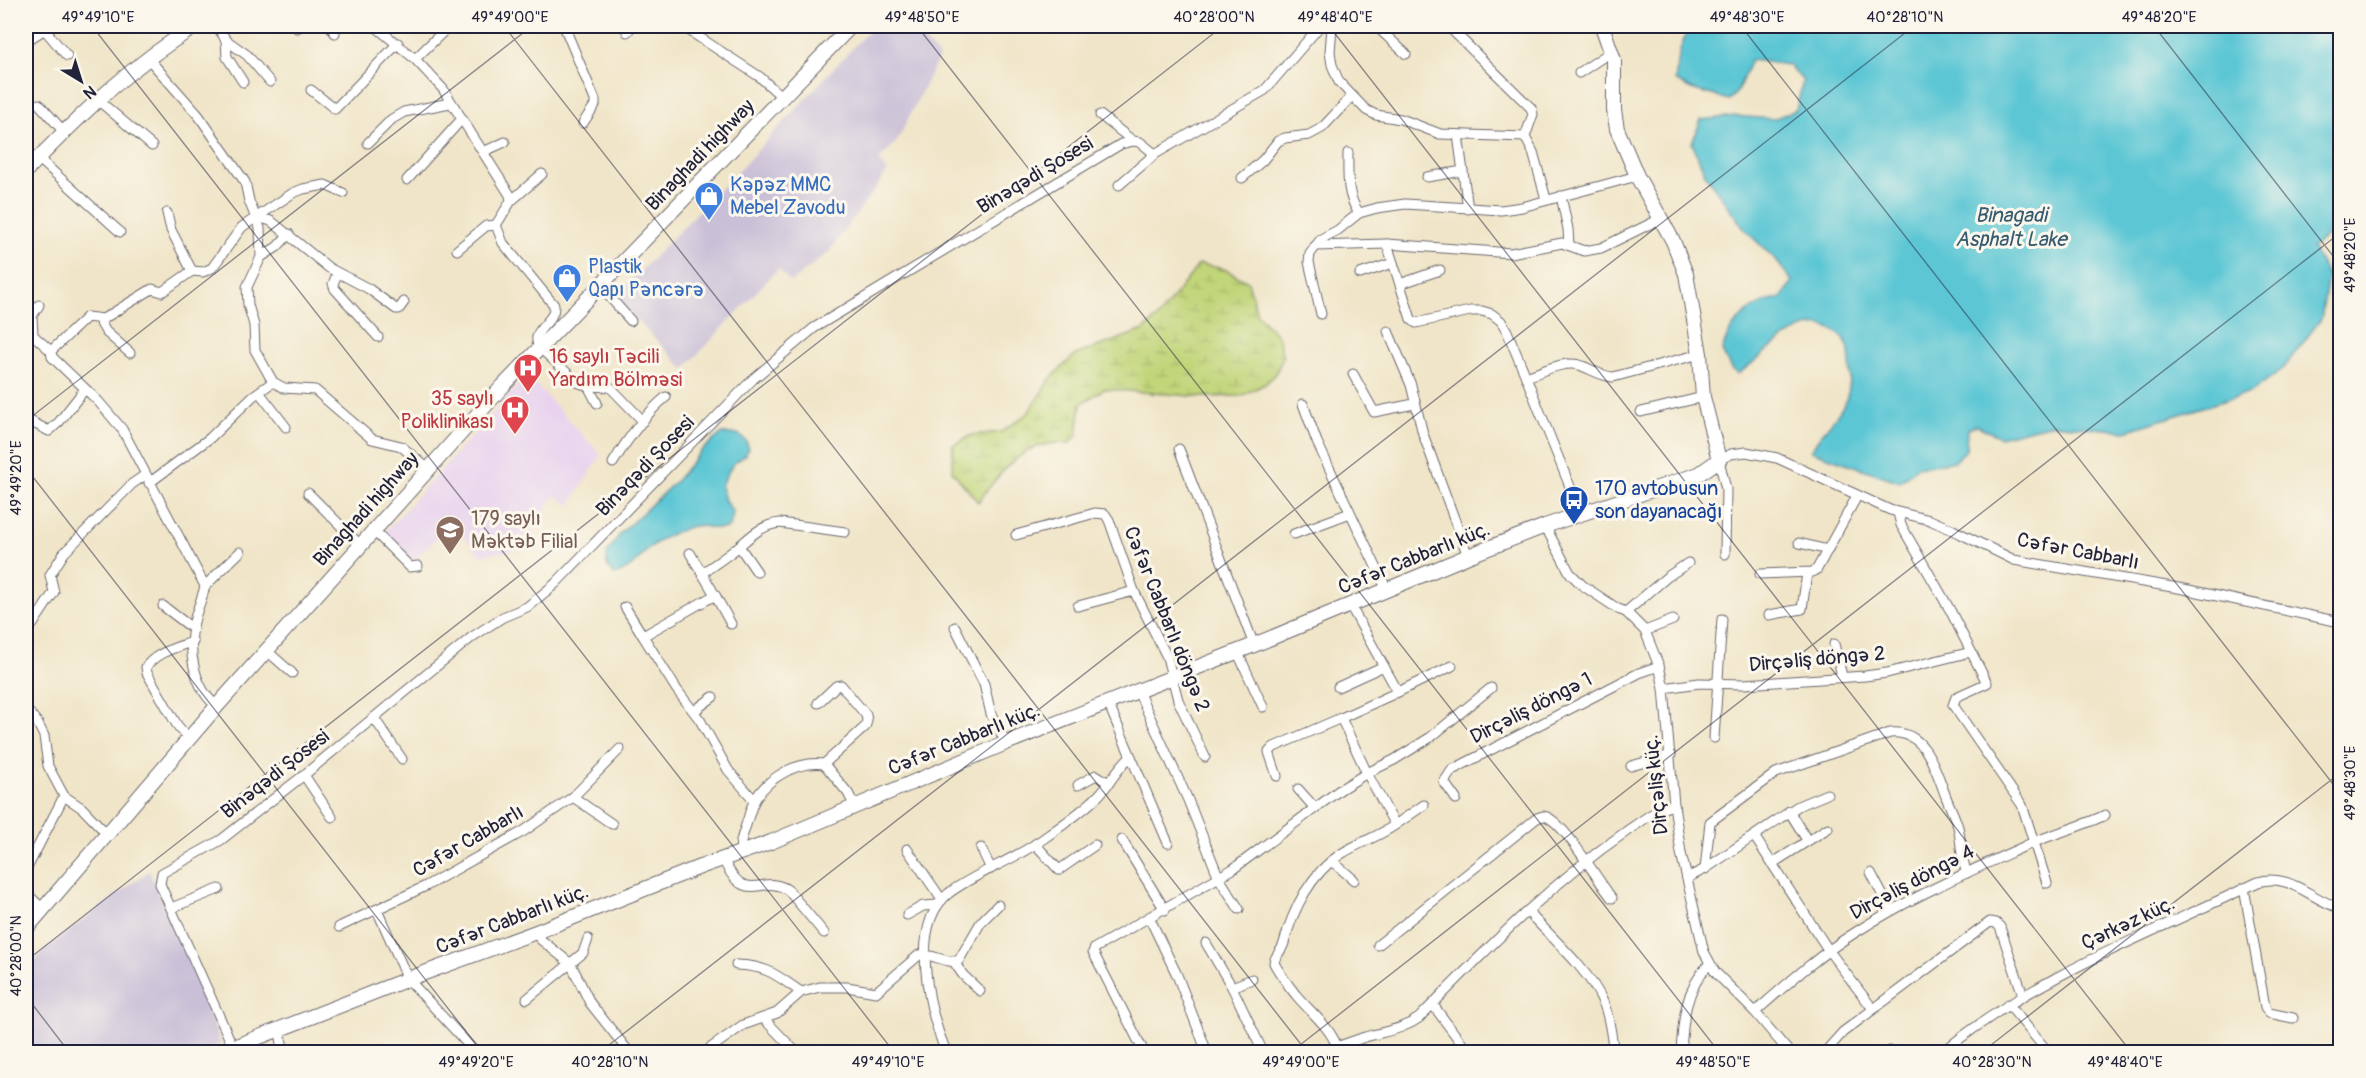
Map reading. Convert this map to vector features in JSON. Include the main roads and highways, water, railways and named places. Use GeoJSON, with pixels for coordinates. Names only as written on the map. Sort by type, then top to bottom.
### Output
{"type":"FeatureCollection","features":[{"type":"Feature","properties":{"kind":"water","name":"Binagadi Asphalt Lake"},"geometry":{"type":"Polygon","coordinates":[[[1689,26],[2340,26],[2340,237],[2337,234],[2325,237],[2312,248],[2328,276],[2321,319],[2284,368],[2251,392],[2126,431],[2052,424],[2000,437],[1975,425],[1967,429],[1966,450],[1955,461],[1917,467],[1900,482],[1811,451],[1846,400],[1850,372],[1847,344],[1833,330],[1821,326],[1808,327],[1783,339],[1738,374],[1731,369],[1722,351],[1731,330],[1752,309],[1783,297],[1792,281],[1775,259],[1745,230],[1706,176],[1692,143],[1701,120],[1735,116],[1773,119],[1796,110],[1803,81],[1789,65],[1751,60],[1737,92],[1729,100],[1691,89],[1675,80],[1680,50],[1689,26]]]}},
{"type":"Feature","properties":{"kind":"water"},"geometry":{"type":"Polygon","coordinates":[[[721,434],[738,434],[746,441],[749,449],[733,464],[721,485],[725,501],[733,513],[730,527],[719,529],[689,527],[653,545],[629,568],[614,575],[607,566],[607,553],[620,534],[675,482],[701,451],[721,434]]]}},
{"type":"Feature","properties":{"kind":"place","name":"Kəpəz MMC Mebel Zavodu"},"geometry":{"type":"Point","coordinates":[709,222]}},
{"type":"Feature","properties":{"kind":"place","name":"Plastik Qapı Pəncərə"},"geometry":{"type":"Point","coordinates":[567,304]}},
{"type":"Feature","properties":{"kind":"place","name":"16 saylı Təcili Yardım Bölməsi"},"geometry":{"type":"Point","coordinates":[528,394]}},
{"type":"Feature","properties":{"kind":"place","name":"35 saylı Poliklinikası"},"geometry":{"type":"Point","coordinates":[515,436]}},
{"type":"Feature","properties":{"kind":"place","name":"170 avtobusun son dayanacağı"},"geometry":{"type":"Point","coordinates":[1574,526]}},
{"type":"Feature","properties":{"kind":"place","name":"179 saylı Məktəb Filial"},"geometry":{"type":"Point","coordinates":[450,556]}}]}
